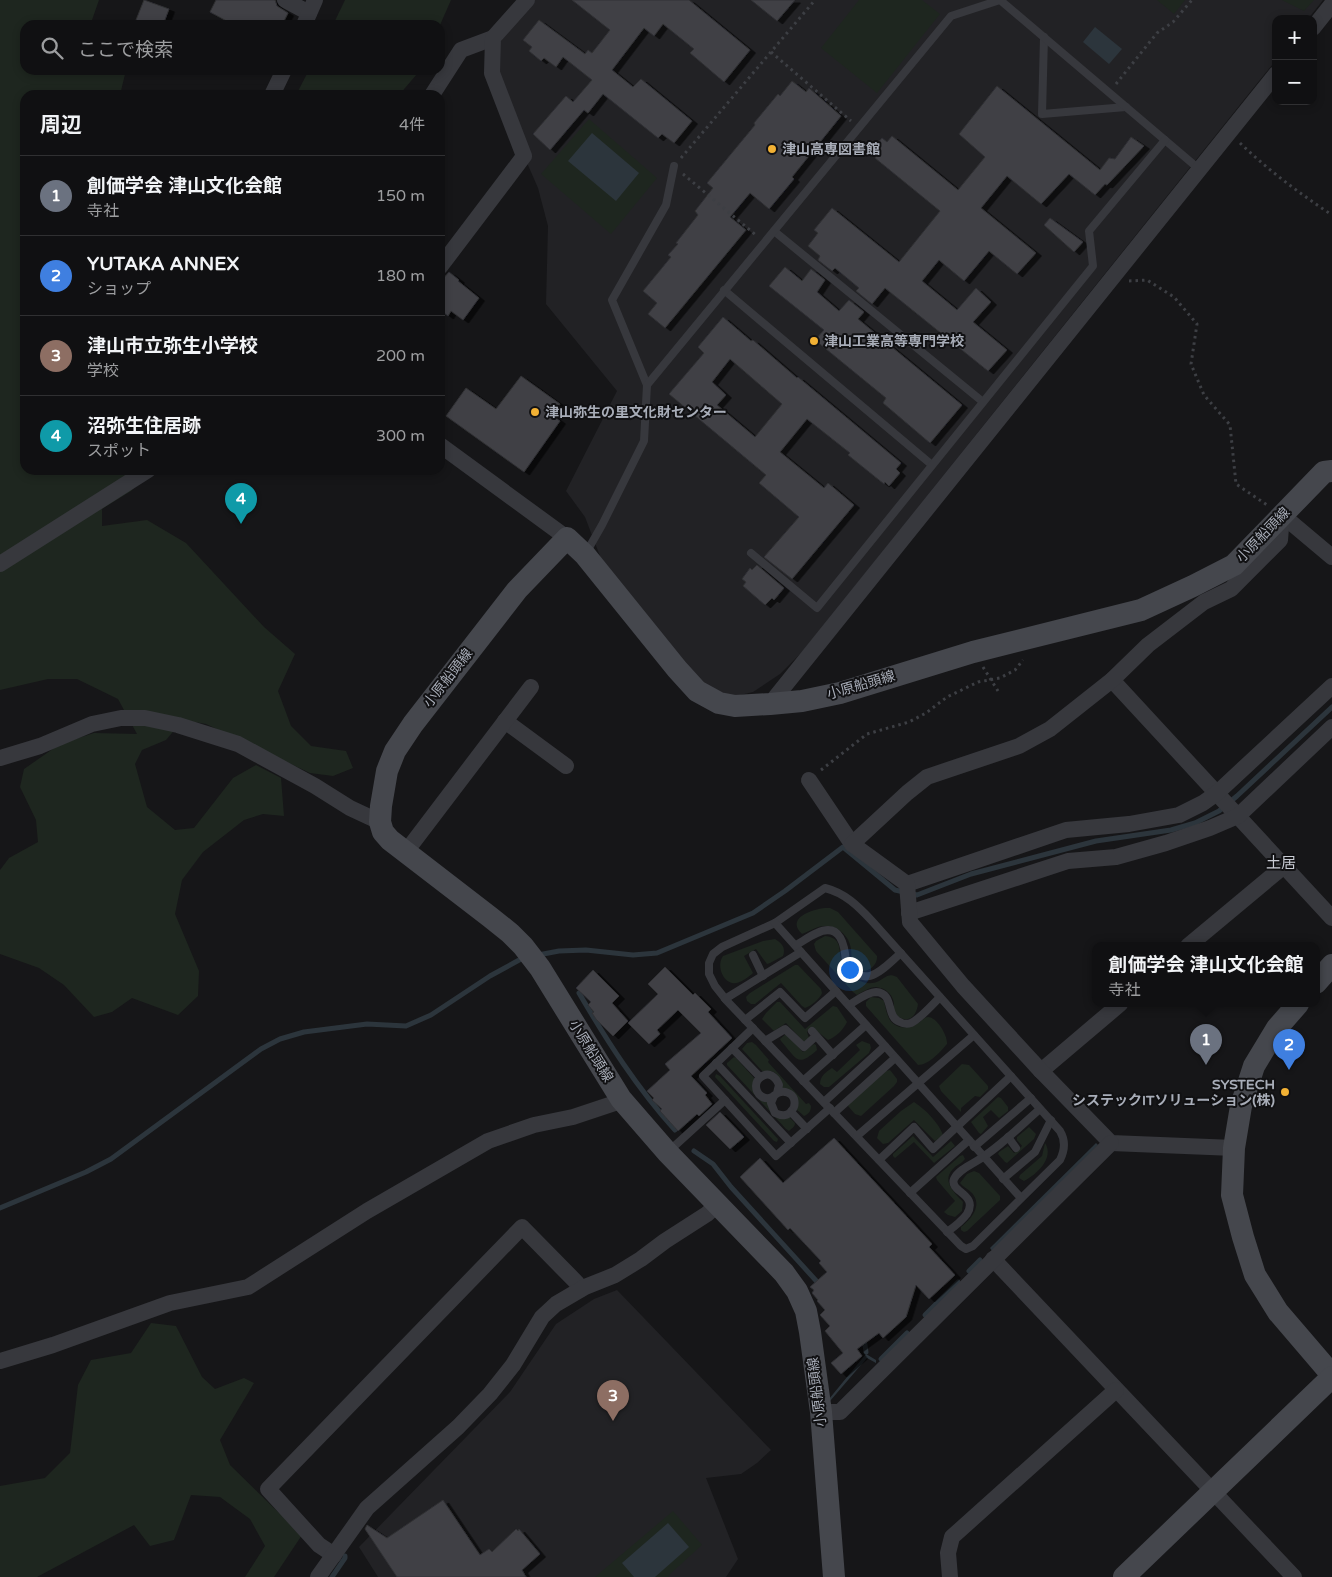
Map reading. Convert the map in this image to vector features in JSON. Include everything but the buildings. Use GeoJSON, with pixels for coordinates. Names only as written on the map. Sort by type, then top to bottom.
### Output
{"type":"FeatureCollection","features":[{"type":"Feature","properties":{"kind":"main road","name":"小原船頭線"},"geometry":{"type":"LineString","coordinates":[[834,1577],[820,1412],[810,1332],[806,1311],[797,1291],[784,1273],[667,1152],[622,1099],[540,968],[523,946],[490,917],[405,853],[383,832],[380,822],[381,806],[387,771],[395,752],[428,702],[517,590],[567,538],[585,555],[676,669],[697,690],[719,703],[734,706],[770,704],[802,701],[840,693],[973,652],[1141,610],[1234,565],[1324,472],[1332,471]]}},
{"type":"Feature","properties":{"kind":"main road"},"geometry":{"type":"LineString","coordinates":[[1320,978],[1332,965]]}},
{"type":"Feature","properties":{"kind":"main road"},"geometry":{"type":"LineString","coordinates":[[1124,1577],[1332,1376],[1278,1312],[1255,1275],[1232,1195],[1234,1148],[1241,1106],[1254,1066],[1277,1028],[1295,1007]]}},
{"type":"Feature","properties":{"kind":"street"},"geometry":{"type":"LineString","coordinates":[[285,0],[310,13]]}},
{"type":"Feature","properties":{"kind":"street"},"geometry":{"type":"LineString","coordinates":[[445,75],[461,50],[493,38],[527,0]]}},
{"type":"Feature","properties":{"kind":"street"},"geometry":{"type":"LineString","coordinates":[[1317,23],[1332,4]]}},
{"type":"Feature","properties":{"kind":"street"},"geometry":{"type":"LineString","coordinates":[[445,260],[524,156],[492,73],[493,38]]}},
{"type":"Feature","properties":{"kind":"street"},"geometry":{"type":"LineString","coordinates":[[274,90],[282,75]]}},
{"type":"Feature","properties":{"kind":"street"},"geometry":{"type":"LineString","coordinates":[[435,90],[445,75]]}},
{"type":"Feature","properties":{"kind":"street"},"geometry":{"type":"LineString","coordinates":[[770,704],[1272,79]]}},
{"type":"Feature","properties":{"kind":"street"},"geometry":{"type":"LineString","coordinates":[[445,449],[567,538]]}},
{"type":"Feature","properties":{"kind":"street"},"geometry":{"type":"LineString","coordinates":[[0,564],[140,475]]}},
{"type":"Feature","properties":{"kind":"street"},"geometry":{"type":"LineString","coordinates":[[1282,515],[1332,557]]}},
{"type":"Feature","properties":{"kind":"street"},"geometry":{"type":"LineString","coordinates":[[852,844],[926,777],[1020,746],[1050,729],[1112,680],[1148,644],[1204,602],[1231,589],[1280,540],[1282,515]]}},
{"type":"Feature","properties":{"kind":"street"},"geometry":{"type":"LineString","coordinates":[[1112,680],[1332,918]]}},
{"type":"Feature","properties":{"kind":"street"},"geometry":{"type":"LineString","coordinates":[[907,884],[1066,830],[1129,824],[1178,815],[1203,803],[1217,793],[1332,686]]}},
{"type":"Feature","properties":{"kind":"street"},"geometry":{"type":"LineString","coordinates":[[405,853],[531,687]]}},
{"type":"Feature","properties":{"kind":"street"},"geometry":{"type":"LineString","coordinates":[[0,758],[40,746],[92,724],[121,718],[145,718],[178,725],[238,744],[299,777],[350,808],[380,822]]}},
{"type":"Feature","properties":{"kind":"street"},"geometry":{"type":"LineString","coordinates":[[505,721],[566,766]]}},
{"type":"Feature","properties":{"kind":"street"},"geometry":{"type":"LineString","coordinates":[[909,913],[1068,861],[1116,857],[1166,843],[1238,816],[1332,727]]}},
{"type":"Feature","properties":{"kind":"street"},"geometry":{"type":"LineString","coordinates":[[809,780],[852,844],[907,884]]}},
{"type":"Feature","properties":{"kind":"street"},"geometry":{"type":"LineString","coordinates":[[1193,942],[1284,866]]}},
{"type":"Feature","properties":{"kind":"street"},"geometry":{"type":"LineString","coordinates":[[907,884],[910,922],[963,986],[1041,1071],[1112,1143],[1234,1148]]}},
{"type":"Feature","properties":{"kind":"street"},"geometry":{"type":"LineString","coordinates":[[1041,1071],[1116,1007]]}},
{"type":"Feature","properties":{"kind":"street"},"geometry":{"type":"LineString","coordinates":[[0,1361],[53,1345],[170,1303],[248,1287],[367,1211],[488,1142],[534,1125],[573,1117],[622,1099]]}},
{"type":"Feature","properties":{"kind":"street"},"geometry":{"type":"LineString","coordinates":[[820,1412],[840,1412],[1112,1143]]}},
{"type":"Feature","properties":{"kind":"street"},"geometry":{"type":"LineString","coordinates":[[318,1577],[367,1508],[458,1427],[490,1394],[513,1365],[542,1317],[556,1304],[641,1259],[707,1214],[717,1204]]}},
{"type":"Feature","properties":{"kind":"street"},"geometry":{"type":"LineString","coordinates":[[334,1555],[319,1545],[268,1489],[522,1227],[576,1282],[581,1290]]}},
{"type":"Feature","properties":{"kind":"street"},"geometry":{"type":"LineString","coordinates":[[994,1259],[1294,1577]]}},
{"type":"Feature","properties":{"kind":"street"},"geometry":{"type":"LineString","coordinates":[[950,1577],[948,1553],[952,1538],[1116,1390]]}},
{"type":"Feature","properties":{"kind":"lane"},"geometry":{"type":"LineString","coordinates":[[646,385],[951,16],[1000,0],[1008,2],[1044,37],[1199,169]]}},
{"type":"Feature","properties":{"kind":"lane"},"geometry":{"type":"LineString","coordinates":[[1044,37],[1042,114],[1126,107]]}},
{"type":"Feature","properties":{"kind":"lane"},"geometry":{"type":"LineString","coordinates":[[751,553],[817,608],[1093,266],[1089,231],[1165,140]]}},
{"type":"Feature","properties":{"kind":"lane"},"geometry":{"type":"LineString","coordinates":[[585,555],[644,440],[646,385],[612,300],[666,205],[674,166]]}},
{"type":"Feature","properties":{"kind":"lane"},"geometry":{"type":"LineString","coordinates":[[774,230],[984,402]]}},
{"type":"Feature","properties":{"kind":"lane"},"geometry":{"type":"LineString","coordinates":[[724,290],[932,465]]}},
{"type":"Feature","properties":{"kind":"lane"},"geometry":{"type":"LineString","coordinates":[[825,888],[839,892],[856,904],[1051,1120],[1064,1138],[1064,1152],[1060,1160],[973,1246],[966,1249],[947,1232],[752,1028],[715,986],[709,974],[709,963],[713,954],[722,947],[776,923],[825,888]]}},
{"type":"Feature","properties":{"kind":"lane"},"geometry":{"type":"LineString","coordinates":[[776,923],[1021,1198]]}},
{"type":"Feature","properties":{"kind":"lane"},"geometry":{"type":"LineString","coordinates":[[796,945],[817,932],[832,931],[838,934],[843,941],[846,963],[856,974],[862,977],[877,974],[901,953]]}},
{"type":"Feature","properties":{"kind":"lane"},"geometry":{"type":"LineString","coordinates":[[725,999],[802,952]]}},
{"type":"Feature","properties":{"kind":"lane"},"geometry":{"type":"LineString","coordinates":[[753,956],[763,976]]}},
{"type":"Feature","properties":{"kind":"lane"},"geometry":{"type":"LineString","coordinates":[[745,1020],[780,992],[805,1018],[836,991]]}},
{"type":"Feature","properties":{"kind":"lane"},"geometry":{"type":"LineString","coordinates":[[849,1005],[870,994],[881,993],[888,1000],[894,1019],[904,1024],[912,1023],[940,997]]}},
{"type":"Feature","properties":{"kind":"lane"},"geometry":{"type":"LineString","coordinates":[[804,1081],[866,1025]]}},
{"type":"Feature","properties":{"kind":"lane"},"geometry":{"type":"LineString","coordinates":[[752,1028],[703,1076],[776,1156],[829,1108],[885,1046]]}},
{"type":"Feature","properties":{"kind":"lane"},"geometry":{"type":"LineString","coordinates":[[765,1041],[785,1028],[804,1047],[814,1034],[833,1055]]}},
{"type":"Feature","properties":{"kind":"lane"},"geometry":{"type":"LineString","coordinates":[[857,1136],[974,1034]]}},
{"type":"Feature","properties":{"kind":"lane"},"geometry":{"type":"LineString","coordinates":[[732,1048],[760,1077]]}},
{"type":"Feature","properties":{"kind":"lane"},"geometry":{"type":"LineString","coordinates":[[829,1108],[895,1058]]}},
{"type":"Feature","properties":{"kind":"lane"},"geometry":{"type":"LineString","coordinates":[[716,1063],[791,1143]]}},
{"type":"Feature","properties":{"kind":"lane"},"geometry":{"type":"LineString","coordinates":[[760,1077],[756,1086],[757,1093],[767,1098],[775,1095],[788,1092],[793,1098],[794,1106],[791,1112],[783,1115],[775,1113],[772,1099],[775,1095],[779,1089],[779,1084],[775,1078],[768,1074],[760,1077]]}},
{"type":"Feature","properties":{"kind":"lane"},"geometry":{"type":"LineString","coordinates":[[879,1160],[914,1127],[933,1149],[1011,1076]]}},
{"type":"Feature","properties":{"kind":"lane"},"geometry":{"type":"LineString","coordinates":[[910,1193],[1030,1098]]}},
{"type":"Feature","properties":{"kind":"lane"},"geometry":{"type":"LineString","coordinates":[[667,1152],[725,1100]]}},
{"type":"Feature","properties":{"kind":"lane"},"geometry":{"type":"LineString","coordinates":[[947,1232],[966,1215],[970,1206],[967,1197],[957,1189],[953,1180],[966,1168],[984,1157],[1040,1109]]}},
{"type":"Feature","properties":{"kind":"lane"},"geometry":{"type":"LineString","coordinates":[[791,1112],[807,1129]]}},
{"type":"Feature","properties":{"kind":"lane"},"geometry":{"type":"LineString","coordinates":[[1004,1179],[1035,1152],[1051,1120]]}},
{"type":"Feature","properties":{"kind":"lane"},"geometry":{"type":"LineString","coordinates":[[1008,1136],[1016,1148]]}},
{"type":"Feature","properties":{"kind":"path"},"geometry":{"type":"LineString","coordinates":[[764,242],[674,166],[815,0]]}},
{"type":"Feature","properties":{"kind":"path"},"geometry":{"type":"LineString","coordinates":[[1109,92],[1156,33],[1173,22],[1192,0]]}},
{"type":"Feature","properties":{"kind":"path"},"geometry":{"type":"LineString","coordinates":[[771,52],[859,128]]}},
{"type":"Feature","properties":{"kind":"path"},"geometry":{"type":"LineString","coordinates":[[1230,132],[1258,160],[1289,186],[1332,215]]}},
{"type":"Feature","properties":{"kind":"path"},"geometry":{"type":"LineString","coordinates":[[1107,284],[1147,280],[1174,297],[1197,324],[1191,364],[1204,395],[1230,425],[1236,484],[1282,515]]}},
{"type":"Feature","properties":{"kind":"path"},"geometry":{"type":"LineString","coordinates":[[809,780],[868,734],[909,722],[926,713],[947,697],[978,682],[1000,678],[1015,670],[1028,654],[1031,638]]}},
{"type":"Feature","properties":{"kind":"path"},"geometry":{"type":"LineString","coordinates":[[973,652],[998,691]]}},
{"type":"Feature","properties":{"kind":"shaded area"},"geometry":{"type":"Polygon","coordinates":[[[0,0],[99,0],[92,20],[20,20],[20,75],[125,75],[121,90],[20,90],[20,475],[146,475],[131,491],[102,509],[102,526],[147,520],[186,543],[264,627],[295,654],[278,691],[291,726],[311,746],[346,751],[353,768],[333,776],[310,773],[206,724],[183,720],[166,740],[142,750],[135,764],[147,807],[175,830],[194,828],[233,778],[256,765],[281,778],[284,816],[263,814],[244,820],[203,852],[182,880],[175,914],[199,971],[198,996],[178,1015],[132,998],[112,1012],[94,1017],[64,985],[39,968],[0,954],[0,870],[9,858],[38,842],[36,820],[20,787],[24,769],[60,744],[94,733],[137,734],[118,699],[77,679],[48,679],[0,690],[0,0]]]}},
{"type":"Feature","properties":{"kind":"shaded area"},"geometry":{"type":"Polygon","coordinates":[[[345,0],[451,0],[442,20],[335,20],[345,0]]]}},
{"type":"Feature","properties":{"kind":"shaded area","name":"津山工業高等専門学校"},"geometry":{"type":"Polygon","coordinates":[[[526,0],[1323,0],[1311,15],[1272,15],[1272,65],[803,651],[780,674],[753,692],[740,695],[728,695],[702,683],[603,564],[585,517],[566,491],[617,391],[546,304],[548,226],[538,188],[524,156],[490,59],[526,0]]]}},
{"type":"Feature","properties":{"kind":"shaded area"},"geometry":{"type":"Polygon","coordinates":[[[859,0],[922,0],[940,14],[877,93],[821,48],[859,0]]]}},
{"type":"Feature","properties":{"kind":"shaded area"},"geometry":{"type":"Polygon","coordinates":[[[1157,0],[1185,0],[1174,14],[1157,0]]]}},
{"type":"Feature","properties":{"kind":"shaded area"},"geometry":{"type":"Polygon","coordinates":[[[1282,0],[1314,0],[1304,11],[1282,0]]]}},
{"type":"Feature","properties":{"kind":"shaded area"},"geometry":{"type":"Polygon","coordinates":[[[1095,27],[1122,49],[1109,64],[1083,42],[1095,27]]]}},
{"type":"Feature","properties":{"kind":"shaded area"},"geometry":{"type":"Polygon","coordinates":[[[306,75],[416,75],[403,90],[299,90],[306,75]]]}},
{"type":"Feature","properties":{"kind":"shaded area"},"geometry":{"type":"Polygon","coordinates":[[[589,119],[657,178],[611,234],[541,174],[589,119]]]}},
{"type":"Feature","properties":{"kind":"shaded area"},"geometry":{"type":"Polygon","coordinates":[[[592,133],[639,173],[616,201],[568,161],[592,133]]]}},
{"type":"Feature","properties":{"kind":"shaded area"},"geometry":{"type":"Polygon","coordinates":[[[825,908],[838,912],[877,956],[873,967],[862,971],[853,966],[848,940],[846,936],[834,927],[822,926],[802,934],[797,923],[799,919],[808,912],[825,908]]]}},
{"type":"Feature","properties":{"kind":"shaded area"},"geometry":{"type":"Polygon","coordinates":[[[825,936],[832,938],[839,945],[843,967],[858,980],[866,983],[875,983],[889,975],[897,977],[918,1004],[915,1014],[908,1019],[900,1018],[893,1010],[893,998],[884,989],[871,988],[857,995],[853,992],[816,951],[814,944],[825,936]]]}},
{"type":"Feature","properties":{"kind":"shaded area"},"geometry":{"type":"Polygon","coordinates":[[[775,939],[783,946],[783,956],[767,964],[756,949],[744,956],[753,973],[737,983],[732,983],[725,979],[720,967],[723,956],[763,941],[775,939]]]}},
{"type":"Feature","properties":{"kind":"shaded area"},"geometry":{"type":"Polygon","coordinates":[[[795,965],[798,965],[821,989],[821,995],[812,1004],[805,1008],[802,1006],[781,983],[755,1004],[747,1001],[746,997],[750,993],[795,965]]]}},
{"type":"Feature","properties":{"kind":"shaded area"},"geometry":{"type":"Polygon","coordinates":[[[871,997],[884,1001],[890,1020],[897,1026],[910,1027],[927,1017],[935,1020],[946,1036],[947,1044],[926,1063],[918,1065],[866,1006],[866,1002],[871,997]]]}},
{"type":"Feature","properties":{"kind":"shaded area"},"geometry":{"type":"Polygon","coordinates":[[[777,1002],[780,1002],[805,1029],[833,1006],[837,1007],[847,1022],[839,1033],[828,1040],[812,1027],[807,1032],[809,1038],[804,1042],[786,1023],[774,1031],[762,1019],[777,1002]]]}},
{"type":"Feature","properties":{"kind":"shaded area"},"geometry":{"type":"Polygon","coordinates":[[[786,1034],[803,1052],[814,1044],[817,1050],[805,1059],[801,1060],[794,1057],[780,1039],[786,1034]]]}},
{"type":"Feature","properties":{"kind":"shaded area"},"geometry":{"type":"Polygon","coordinates":[[[862,1041],[870,1044],[869,1053],[829,1087],[824,1087],[820,1084],[822,1076],[832,1068],[837,1072],[860,1050],[856,1045],[862,1041]]]}},
{"type":"Feature","properties":{"kind":"shaded area"},"geometry":{"type":"Polygon","coordinates":[[[752,1042],[806,1104],[809,1103],[811,1108],[807,1114],[804,1116],[796,1109],[798,1103],[783,1091],[776,1073],[763,1072],[742,1049],[747,1043],[752,1042]]]}},
{"type":"Feature","properties":{"kind":"shaded area"},"geometry":{"type":"Polygon","coordinates":[[[734,1057],[755,1079],[753,1085],[769,1101],[768,1106],[789,1117],[795,1123],[789,1131],[727,1065],[734,1057]]]}},
{"type":"Feature","properties":{"kind":"shaded area"},"geometry":{"type":"Polygon","coordinates":[[[962,1064],[969,1065],[988,1086],[988,1089],[980,1097],[975,1096],[961,1108],[961,1112],[941,1091],[939,1086],[962,1064]]]}},
{"type":"Feature","properties":{"kind":"shaded area"},"geometry":{"type":"Polygon","coordinates":[[[890,1070],[897,1079],[894,1086],[861,1116],[855,1114],[848,1106],[849,1104],[886,1071],[890,1070]]]}},
{"type":"Feature","properties":{"kind":"shaded area"},"geometry":{"type":"Polygon","coordinates":[[[716,1074],[720,1076],[778,1139],[777,1142],[715,1077],[716,1074]]]}},
{"type":"Feature","properties":{"kind":"shaded area"},"geometry":{"type":"Polygon","coordinates":[[[998,1097],[1008,1107],[1008,1111],[999,1118],[991,1110],[983,1117],[988,1126],[981,1134],[971,1122],[998,1097]]]}},
{"type":"Feature","properties":{"kind":"shaded area"},"geometry":{"type":"Polygon","coordinates":[[[914,1102],[931,1117],[943,1135],[935,1141],[914,1120],[888,1143],[883,1144],[877,1138],[879,1131],[914,1102]]]}},
{"type":"Feature","properties":{"kind":"shaded area"},"geometry":{"type":"Polygon","coordinates":[[[1029,1127],[1036,1134],[1034,1139],[1007,1163],[1005,1162],[998,1154],[999,1152],[1008,1146],[1014,1153],[1022,1146],[1017,1137],[1029,1127]]]}},
{"type":"Feature","properties":{"kind":"shaded area"},"geometry":{"type":"Polygon","coordinates":[[[913,1136],[933,1157],[951,1141],[955,1146],[934,1163],[914,1142],[895,1158],[893,1154],[913,1136]]]}},
{"type":"Feature","properties":{"kind":"shaded area"},"geometry":{"type":"Polygon","coordinates":[[[1045,1143],[1048,1154],[1043,1165],[1034,1175],[1024,1181],[1019,1178],[1042,1156],[1045,1143]]]}},
{"type":"Feature","properties":{"kind":"shaded area"},"geometry":{"type":"Polygon","coordinates":[[[1096,1143],[1098,1145],[992,1251],[990,1248],[1096,1143]]]}},
{"type":"Feature","properties":{"kind":"shaded area"},"geometry":{"type":"Polygon","coordinates":[[[963,1155],[965,1159],[955,1167],[949,1177],[950,1186],[963,1202],[962,1211],[955,1217],[944,1212],[955,1201],[936,1177],[963,1155]]]}},
{"type":"Feature","properties":{"kind":"shaded area"},"geometry":{"type":"Polygon","coordinates":[[[974,1171],[979,1173],[1000,1196],[1000,1200],[964,1232],[961,1230],[961,1227],[972,1216],[976,1203],[972,1193],[960,1183],[967,1174],[974,1171]]]}},
{"type":"Feature","properties":{"kind":"shaded area"},"geometry":{"type":"Polygon","coordinates":[[[617,1290],[771,1450],[741,1474],[706,1478],[738,1559],[726,1577],[378,1577],[359,1547],[510,1392],[556,1324],[594,1299],[617,1290]]]}},
{"type":"Feature","properties":{"kind":"shaded area"},"geometry":{"type":"Polygon","coordinates":[[[151,1323],[176,1326],[202,1377],[215,1389],[244,1378],[254,1383],[220,1440],[230,1465],[279,1513],[304,1532],[274,1577],[245,1577],[265,1546],[250,1519],[220,1497],[191,1495],[174,1540],[150,1546],[134,1525],[37,1577],[0,1577],[0,1486],[45,1478],[70,1453],[78,1385],[91,1360],[131,1353],[151,1323]]]}},
{"type":"Feature","properties":{"kind":"shaded area"},"geometry":{"type":"Polygon","coordinates":[[[866,1354],[876,1360],[876,1363],[867,1358],[830,1401],[829,1399],[866,1354]]]}},
{"type":"Feature","properties":{"kind":"shaded area"},"geometry":{"type":"Polygon","coordinates":[[[673,1511],[702,1545],[669,1577],[595,1577],[673,1511]]]}},
{"type":"Feature","properties":{"kind":"shaded area"},"geometry":{"type":"Polygon","coordinates":[[[668,1523],[689,1547],[655,1577],[634,1577],[622,1563],[668,1523]]]}},
{"type":"Feature","properties":{"kind":"waterway"},"geometry":{"type":"LineString","coordinates":[[538,955],[559,951],[586,950],[633,955],[657,953],[753,913],[843,847],[895,890],[917,895],[971,874],[1096,841],[1171,830],[1195,823],[1219,811],[1237,796],[1332,707]]}},
{"type":"Feature","properties":{"kind":"waterway"},"geometry":{"type":"LineString","coordinates":[[0,1208],[86,1172],[111,1159],[261,1049],[280,1039],[304,1032],[367,1024],[406,1026],[431,1015],[490,976],[525,958]]}},
{"type":"Feature","properties":{"kind":"waterway"},"geometry":{"type":"LineString","coordinates":[[579,993],[623,1064],[675,1130]]}},
{"type":"Feature","properties":{"kind":"waterway"},"geometry":{"type":"LineString","coordinates":[[694,1151],[713,1164],[731,1187],[820,1285]]}},
{"type":"Feature","properties":{"kind":"waterway"},"geometry":{"type":"LineString","coordinates":[[969,1271],[980,1260]]}},
{"type":"Feature","properties":{"kind":"waterway"},"geometry":{"type":"LineString","coordinates":[[925,1315],[958,1282]]}},
{"type":"Feature","properties":{"kind":"waterway"},"geometry":{"type":"LineString","coordinates":[[881,1359],[907,1333]]}},
{"type":"Feature","properties":{"kind":"waterway"},"geometry":{"type":"LineString","coordinates":[[864,1338],[866,1352]]}},
{"type":"Feature","properties":{"kind":"waterway"},"geometry":{"type":"LineString","coordinates":[[332,1577],[345,1556]]}},
{"type":"Feature","properties":{"kind":"place","name":"津山高専図書館"},"geometry":{"type":"Point","coordinates":[772,149]}},
{"type":"Feature","properties":{"kind":"place","name":"津山工業高等専門学校"},"geometry":{"type":"Point","coordinates":[814,341]}},
{"type":"Feature","properties":{"kind":"place","name":"津山弥生の里文化財センター"},"geometry":{"type":"Point","coordinates":[535,412]}},
{"type":"Feature","properties":{"kind":"place","name":"沼弥生住居跡"},"geometry":{"type":"Point","coordinates":[241,524]}},
{"type":"Feature","properties":{"kind":"place","name":"創価学会 津山文化会館"},"geometry":{"type":"Point","coordinates":[1206,1065]}},
{"type":"Feature","properties":{"kind":"place","name":"YUTAKA ANNEX"},"geometry":{"type":"Point","coordinates":[1289,1070]}},
{"type":"Feature","properties":{"kind":"place","name":"SYSTECH システックITソリューション(株)"},"geometry":{"type":"Point","coordinates":[1285,1092]}},
{"type":"Feature","properties":{"kind":"place","name":"津山市立弥生小学校"},"geometry":{"type":"Point","coordinates":[613,1421]}},
{"type":"Feature","properties":{"kind":"district","name":"土居"},"geometry":{"type":"Point","coordinates":[1281,863]}}]}
